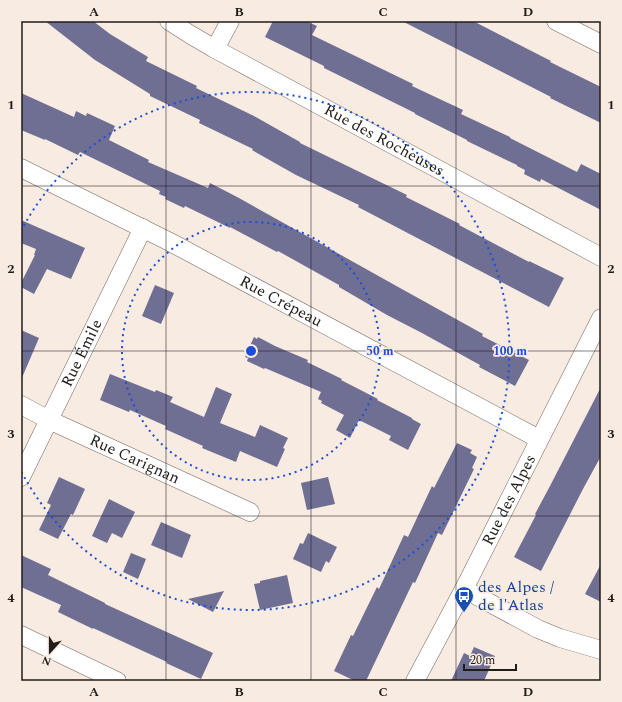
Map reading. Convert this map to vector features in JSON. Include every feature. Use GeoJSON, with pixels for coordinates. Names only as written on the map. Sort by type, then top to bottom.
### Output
{"type":"FeatureCollection","features":[{"type":"Feature","properties":{"kind":"street","name":"Rue des Rocheuses"},"geometry":{"type":"LineString","coordinates":[[169,21],[215,49],[601,257]]}},
{"type":"Feature","properties":{"kind":"street"},"geometry":{"type":"LineString","coordinates":[[215,49],[230,21]]}},
{"type":"Feature","properties":{"kind":"street"},"geometry":{"type":"LineString","coordinates":[[556,21],[601,44]]}},
{"type":"Feature","properties":{"kind":"street","name":"Rue Crépeau"},"geometry":{"type":"LineString","coordinates":[[21,168],[143,228],[245,281],[539,439]]}},
{"type":"Feature","properties":{"kind":"street","name":"Rue Émile"},"geometry":{"type":"LineString","coordinates":[[21,477],[143,228]]}},
{"type":"Feature","properties":{"kind":"street","name":"Rue des Alpes"},"geometry":{"type":"LineString","coordinates":[[414,681],[464,589],[601,318]]}},
{"type":"Feature","properties":{"kind":"street","name":"Rue Carignan"},"geometry":{"type":"LineString","coordinates":[[21,406],[250,512]]}},
{"type":"Feature","properties":{"kind":"street"},"geometry":{"type":"LineString","coordinates":[[464,589],[538,629],[560,638],[601,650]]}},
{"type":"Feature","properties":{"kind":"street"},"geometry":{"type":"LineString","coordinates":[[21,635],[117,681]]}},
{"type":"Feature","properties":{"kind":"building"},"geometry":{"type":"Polygon","coordinates":[[[45,21],[93,21],[110,34],[148,57],[146,61],[197,86],[196,88],[254,116],[300,143],[407,195],[406,197],[460,224],[459,225],[529,262],[564,278],[549,307],[358,207],[359,205],[296,175],[252,150],[253,149],[199,123],[200,120],[150,96],[150,94],[95,60],[45,21]]]}},
{"type":"Feature","properties":{"kind":"building"},"geometry":{"type":"Polygon","coordinates":[[[273,21],[306,21],[317,26],[312,35],[463,110],[461,114],[510,137],[577,172],[581,164],[601,174],[601,210],[541,179],[540,182],[524,174],[525,170],[517,165],[467,141],[415,113],[324,68],[324,66],[265,37],[273,21]]]}},
{"type":"Feature","properties":{"kind":"building"},"geometry":{"type":"Polygon","coordinates":[[[402,21],[473,21],[601,87],[601,123],[550,98],[551,97],[402,21]]]}},
{"type":"Feature","properties":{"kind":"building"},"geometry":{"type":"Polygon","coordinates":[[[21,93],[74,117],[76,111],[86,116],[87,113],[115,126],[109,140],[149,160],[148,162],[208,188],[210,183],[239,198],[483,334],[482,336],[529,360],[515,386],[479,367],[480,365],[387,315],[339,287],[339,285],[278,251],[277,252],[230,227],[185,206],[184,208],[165,199],[166,197],[159,194],[160,191],[80,152],[78,155],[45,139],[21,130],[21,93]]]}},
{"type":"Feature","properties":{"kind":"building"},"geometry":{"type":"Polygon","coordinates":[[[21,220],[85,248],[71,279],[47,269],[34,294],[21,287],[21,283],[35,255],[36,249],[21,243],[21,220]]]}},
{"type":"Feature","properties":{"kind":"building"},"geometry":{"type":"Polygon","coordinates":[[[155,285],[174,293],[161,324],[142,316],[155,285]]]}},
{"type":"Feature","properties":{"kind":"building"},"geometry":{"type":"Polygon","coordinates":[[[21,330],[39,338],[21,380],[21,330]]]}},
{"type":"Feature","properties":{"kind":"building"},"geometry":{"type":"Polygon","coordinates":[[[254,337],[257,339],[258,337],[308,360],[307,362],[342,379],[341,380],[421,424],[408,450],[389,440],[391,436],[359,420],[350,438],[336,430],[344,415],[321,403],[322,401],[318,399],[321,392],[247,361],[248,358],[245,357],[254,337]]]}},
{"type":"Feature","properties":{"kind":"building"},"geometry":{"type":"Polygon","coordinates":[[[110,374],[155,392],[156,390],[173,397],[170,402],[204,417],[216,387],[232,394],[220,423],[255,437],[260,425],[288,438],[277,467],[240,451],[236,462],[202,448],[203,446],[165,429],[166,426],[130,410],[129,412],[100,400],[110,374]]]}},
{"type":"Feature","properties":{"kind":"building"},"geometry":{"type":"Polygon","coordinates":[[[601,387],[601,456],[541,571],[514,557],[601,387]]]}},
{"type":"Feature","properties":{"kind":"building"},"geometry":{"type":"Polygon","coordinates":[[[457,443],[472,450],[470,453],[477,457],[472,468],[474,469],[442,535],[438,533],[415,583],[413,582],[366,681],[355,681],[334,671],[351,635],[353,636],[377,587],[379,589],[404,535],[408,537],[432,486],[434,488],[457,443]]]}},
{"type":"Feature","properties":{"kind":"building"},"geometry":{"type":"Polygon","coordinates":[[[59,477],[85,489],[73,515],[71,514],[58,539],[39,530],[51,505],[47,503],[59,477]]]}},
{"type":"Feature","properties":{"kind":"building"},"geometry":{"type":"Polygon","coordinates":[[[328,477],[335,504],[307,510],[301,483],[328,477]]]}},
{"type":"Feature","properties":{"kind":"building"},"geometry":{"type":"Polygon","coordinates":[[[109,499],[135,512],[122,538],[112,533],[107,543],[92,536],[109,499]]]}},
{"type":"Feature","properties":{"kind":"building"},"geometry":{"type":"Polygon","coordinates":[[[161,522],[191,535],[182,558],[151,545],[161,522]]]}},
{"type":"Feature","properties":{"kind":"building"},"geometry":{"type":"Polygon","coordinates":[[[308,533],[337,547],[329,563],[326,561],[321,572],[293,559],[300,543],[303,544],[308,533]]]}},
{"type":"Feature","properties":{"kind":"building"},"geometry":{"type":"Polygon","coordinates":[[[131,553],[146,559],[138,579],[123,572],[131,553]]]}},
{"type":"Feature","properties":{"kind":"building"},"geometry":{"type":"Polygon","coordinates":[[[21,555],[51,569],[48,575],[105,604],[213,653],[201,679],[58,612],[61,605],[21,587],[21,555]]]}},
{"type":"Feature","properties":{"kind":"building"},"geometry":{"type":"Polygon","coordinates":[[[601,564],[601,602],[585,594],[601,564]]]}},
{"type":"Feature","properties":{"kind":"building"},"geometry":{"type":"Polygon","coordinates":[[[287,575],[293,603],[260,610],[254,584],[260,583],[260,581],[287,575]]]}},
{"type":"Feature","properties":{"kind":"building"},"geometry":{"type":"Polygon","coordinates":[[[224,591],[213,612],[188,599],[224,591]]]}},
{"type":"Feature","properties":{"kind":"building"},"geometry":{"type":"Polygon","coordinates":[[[474,647],[495,656],[484,681],[451,681],[464,653],[470,656],[474,647]]]}},
{"type":"Feature","properties":{"kind":"place","name":"des Alpes / de l'Atlas"},"geometry":{"type":"Point","coordinates":[464,613]}}]}
